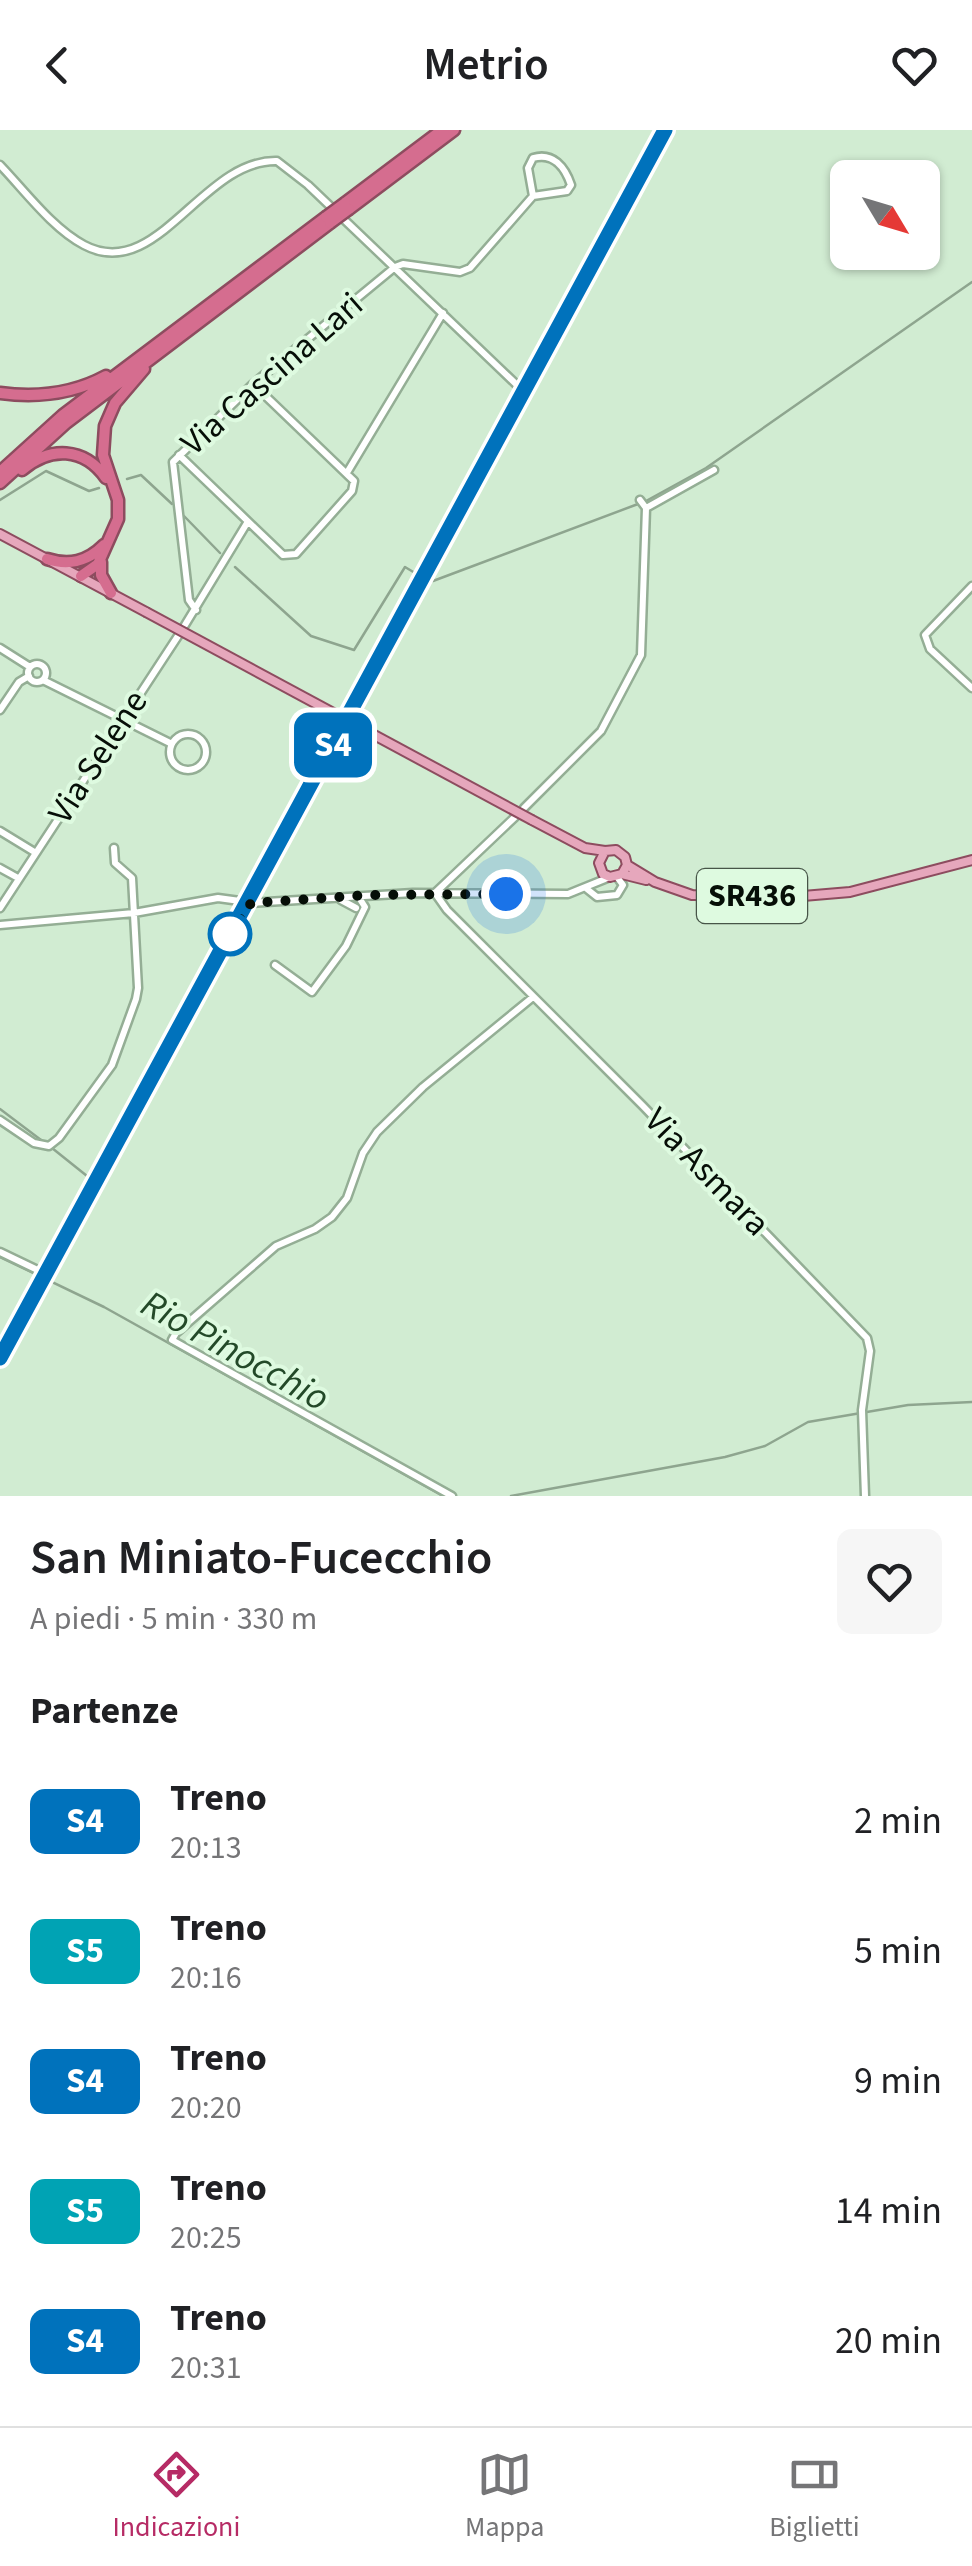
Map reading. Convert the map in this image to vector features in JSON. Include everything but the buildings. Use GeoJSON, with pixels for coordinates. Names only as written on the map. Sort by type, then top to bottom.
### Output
{"type":"FeatureCollection","features":[{"type":"Feature","properties":{"kind":"highway"},"geometry":{"type":"LineString","coordinates":[[347,206],[442,130]]}},
{"type":"Feature","properties":{"kind":"highway"},"geometry":{"type":"LineString","coordinates":[[0,472],[63,415],[194,316],[454,130]]}},
{"type":"Feature","properties":{"kind":"highway"},"geometry":{"type":"LineString","coordinates":[[80,576],[95,568],[118,519],[103,445],[105,426],[115,403],[147,366],[328,220]]}},
{"type":"Feature","properties":{"kind":"highway"},"geometry":{"type":"LineString","coordinates":[[0,486],[66,423],[277,263]]}},
{"type":"Feature","properties":{"kind":"highway"},"geometry":{"type":"LineString","coordinates":[[0,393],[44,394],[89,386],[166,331],[194,316]]}},
{"type":"Feature","properties":{"kind":"highway"},"geometry":{"type":"LineString","coordinates":[[0,486],[27,465],[63,452],[92,462],[115,491]]}},
{"type":"Feature","properties":{"kind":"highway"},"geometry":{"type":"LineString","coordinates":[[46,559],[67,563],[87,558],[108,541]]}},
{"type":"Feature","properties":{"kind":"highway"},"geometry":{"type":"LineString","coordinates":[[80,576],[87,558]]}},
{"type":"Feature","properties":{"kind":"highway"},"geometry":{"type":"LineString","coordinates":[[101,558],[100,574],[111,593]]}},
{"type":"Feature","properties":{"kind":"main road","name":"SR436"},"geometry":{"type":"LineString","coordinates":[[2,535],[575,843],[605,852],[620,851],[627,864],[655,882]]}},
{"type":"Feature","properties":{"kind":"main road","name":"SR436"},"geometry":{"type":"LineString","coordinates":[[575,843],[616,876],[655,882],[692,896],[838,894],[972,860]]}},
{"type":"Feature","properties":{"kind":"main road"},"geometry":{"type":"LineString","coordinates":[[599,865],[605,852]]}},
{"type":"Feature","properties":{"kind":"main road"},"geometry":{"type":"LineString","coordinates":[[616,876],[627,864]]}},
{"type":"Feature","properties":{"kind":"street","name":"Via Cascina Lari"},"geometry":{"type":"LineString","coordinates":[[196,610],[189,600],[174,462],[178,454],[219,420],[253,384],[396,267],[403,264],[460,272],[470,268],[532,196],[567,191],[571,185],[556,160],[543,155],[533,158],[528,168],[532,196]]}},
{"type":"Feature","properties":{"kind":"street","name":"Via Cascina Lari"},"geometry":{"type":"LineString","coordinates":[[0,165],[78,242],[114,253],[148,242],[240,168],[278,162],[308,185],[518,385]]}},
{"type":"Feature","properties":{"kind":"street"},"geometry":{"type":"LineString","coordinates":[[348,471],[443,313]]}},
{"type":"Feature","properties":{"kind":"street"},"geometry":{"type":"LineString","coordinates":[[178,454],[282,555],[296,554],[352,491],[354,480],[253,384]]}},
{"type":"Feature","properties":{"kind":"street"},"geometry":{"type":"LineString","coordinates":[[524,808],[602,731],[639,660],[643,638],[643,504],[714,470]]}},
{"type":"Feature","properties":{"kind":"street"},"geometry":{"type":"LineString","coordinates":[[186,625],[248,523]]}},
{"type":"Feature","properties":{"kind":"street"},"geometry":{"type":"LineString","coordinates":[[972,586],[925,635],[930,649],[972,688]]}},
{"type":"Feature","properties":{"kind":"street","name":"Via Selene"},"geometry":{"type":"LineString","coordinates":[[0,908],[178,636]]}},
{"type":"Feature","properties":{"kind":"street"},"geometry":{"type":"LineString","coordinates":[[0,648],[30,667]]}},
{"type":"Feature","properties":{"kind":"street"},"geometry":{"type":"LineString","coordinates":[[30,667],[39,663],[44,666],[47,672],[43,680]]}},
{"type":"Feature","properties":{"kind":"street"},"geometry":{"type":"LineString","coordinates":[[29,676],[30,667]]}},
{"type":"Feature","properties":{"kind":"street"},"geometry":{"type":"LineString","coordinates":[[29,676],[172,744]]}},
{"type":"Feature","properties":{"kind":"street"},"geometry":{"type":"LineString","coordinates":[[0,710],[19,682],[29,676]]}},
{"type":"Feature","properties":{"kind":"street"},"geometry":{"type":"LineString","coordinates":[[186,734],[197,735],[205,744],[205,760],[189,770],[178,766],[170,756],[172,744],[186,734]]}},
{"type":"Feature","properties":{"kind":"street"},"geometry":{"type":"LineString","coordinates":[[435,893],[515,818]]}},
{"type":"Feature","properties":{"kind":"street"},"geometry":{"type":"LineString","coordinates":[[0,831],[36,853]]}},
{"type":"Feature","properties":{"kind":"street"},"geometry":{"type":"LineString","coordinates":[[0,1120],[34,1144],[49,1146],[60,1138],[116,1057],[138,988],[132,878],[115,863],[114,848]]}},
{"type":"Feature","properties":{"kind":"street"},"geometry":{"type":"LineString","coordinates":[[588,888],[599,865]]}},
{"type":"Feature","properties":{"kind":"street"},"geometry":{"type":"LineString","coordinates":[[0,868],[18,878]]}},
{"type":"Feature","properties":{"kind":"street"},"geometry":{"type":"LineString","coordinates":[[251,903],[435,893],[568,894],[616,876],[623,886],[617,895],[597,897],[588,888]]}},
{"type":"Feature","properties":{"kind":"street","name":"Via Asmara"},"geometry":{"type":"LineString","coordinates":[[435,893],[867,1338],[870,1350],[862,1414],[864,1496]]}},
{"type":"Feature","properties":{"kind":"street"},"geometry":{"type":"LineString","coordinates":[[276,966],[312,992],[346,946],[369,895]]}},
{"type":"Feature","properties":{"kind":"street"},"geometry":{"type":"LineString","coordinates":[[358,896],[365,907]]}},
{"type":"Feature","properties":{"kind":"street"},"geometry":{"type":"LineString","coordinates":[[356,908],[358,896]]}},
{"type":"Feature","properties":{"kind":"street"},"geometry":{"type":"LineString","coordinates":[[0,924],[134,913],[218,898],[240,901]]}},
{"type":"Feature","properties":{"kind":"street"},"geometry":{"type":"LineString","coordinates":[[335,898],[356,908],[362,917]]}},
{"type":"Feature","properties":{"kind":"street"},"geometry":{"type":"LineString","coordinates":[[452,1496],[172,1340],[276,1246],[315,1228],[337,1211],[355,1180],[363,1153],[378,1132],[423,1087],[533,997]]}},
{"type":"Feature","properties":{"kind":"street"},"geometry":{"type":"LineString","coordinates":[[0,1252],[48,1275]]}},
{"type":"Feature","properties":{"kind":"waterway"},"geometry":{"type":"LineString","coordinates":[[646,501],[706,468],[972,282]]}},
{"type":"Feature","properties":{"kind":"waterway"},"geometry":{"type":"LineString","coordinates":[[0,500],[46,471],[89,491],[99,488]]}},
{"type":"Feature","properties":{"kind":"waterway"},"geometry":{"type":"LineString","coordinates":[[127,479],[141,475],[172,504]]}},
{"type":"Feature","properties":{"kind":"waterway"},"geometry":{"type":"LineString","coordinates":[[433,581],[638,504]]}},
{"type":"Feature","properties":{"kind":"waterway"},"geometry":{"type":"LineString","coordinates":[[184,516],[220,553]]}},
{"type":"Feature","properties":{"kind":"waterway"},"geometry":{"type":"LineString","coordinates":[[235,567],[311,636],[354,650],[405,567],[415,573]]}},
{"type":"Feature","properties":{"kind":"waterway"},"geometry":{"type":"LineString","coordinates":[[0,1109],[45,1143]]}},
{"type":"Feature","properties":{"kind":"waterway"},"geometry":{"type":"LineString","coordinates":[[52,1148],[87,1176]]}},
{"type":"Feature","properties":{"kind":"waterway","name":"Rio Pinocchio"},"geometry":{"type":"LineString","coordinates":[[0,1257],[104,1307],[443,1496]]}},
{"type":"Feature","properties":{"kind":"waterway","name":"Rio Pinocchio"},"geometry":{"type":"LineString","coordinates":[[511,1496],[725,1457],[765,1446],[808,1422],[908,1405],[972,1402]]}},
{"type":"Feature","properties":{"kind":"railway"},"geometry":{"type":"LineString","coordinates":[[0,1359],[665,130]]}},
{"type":"Feature","properties":{"kind":"train","name":"S4"},"geometry":{"type":"LineString","coordinates":[[0,1358],[665,130]]}},
{"type":"Feature","properties":{"kind":"route"},"geometry":{"type":"LineString","coordinates":[[230,934],[251,903],[369,895],[506,894]]}}]}
